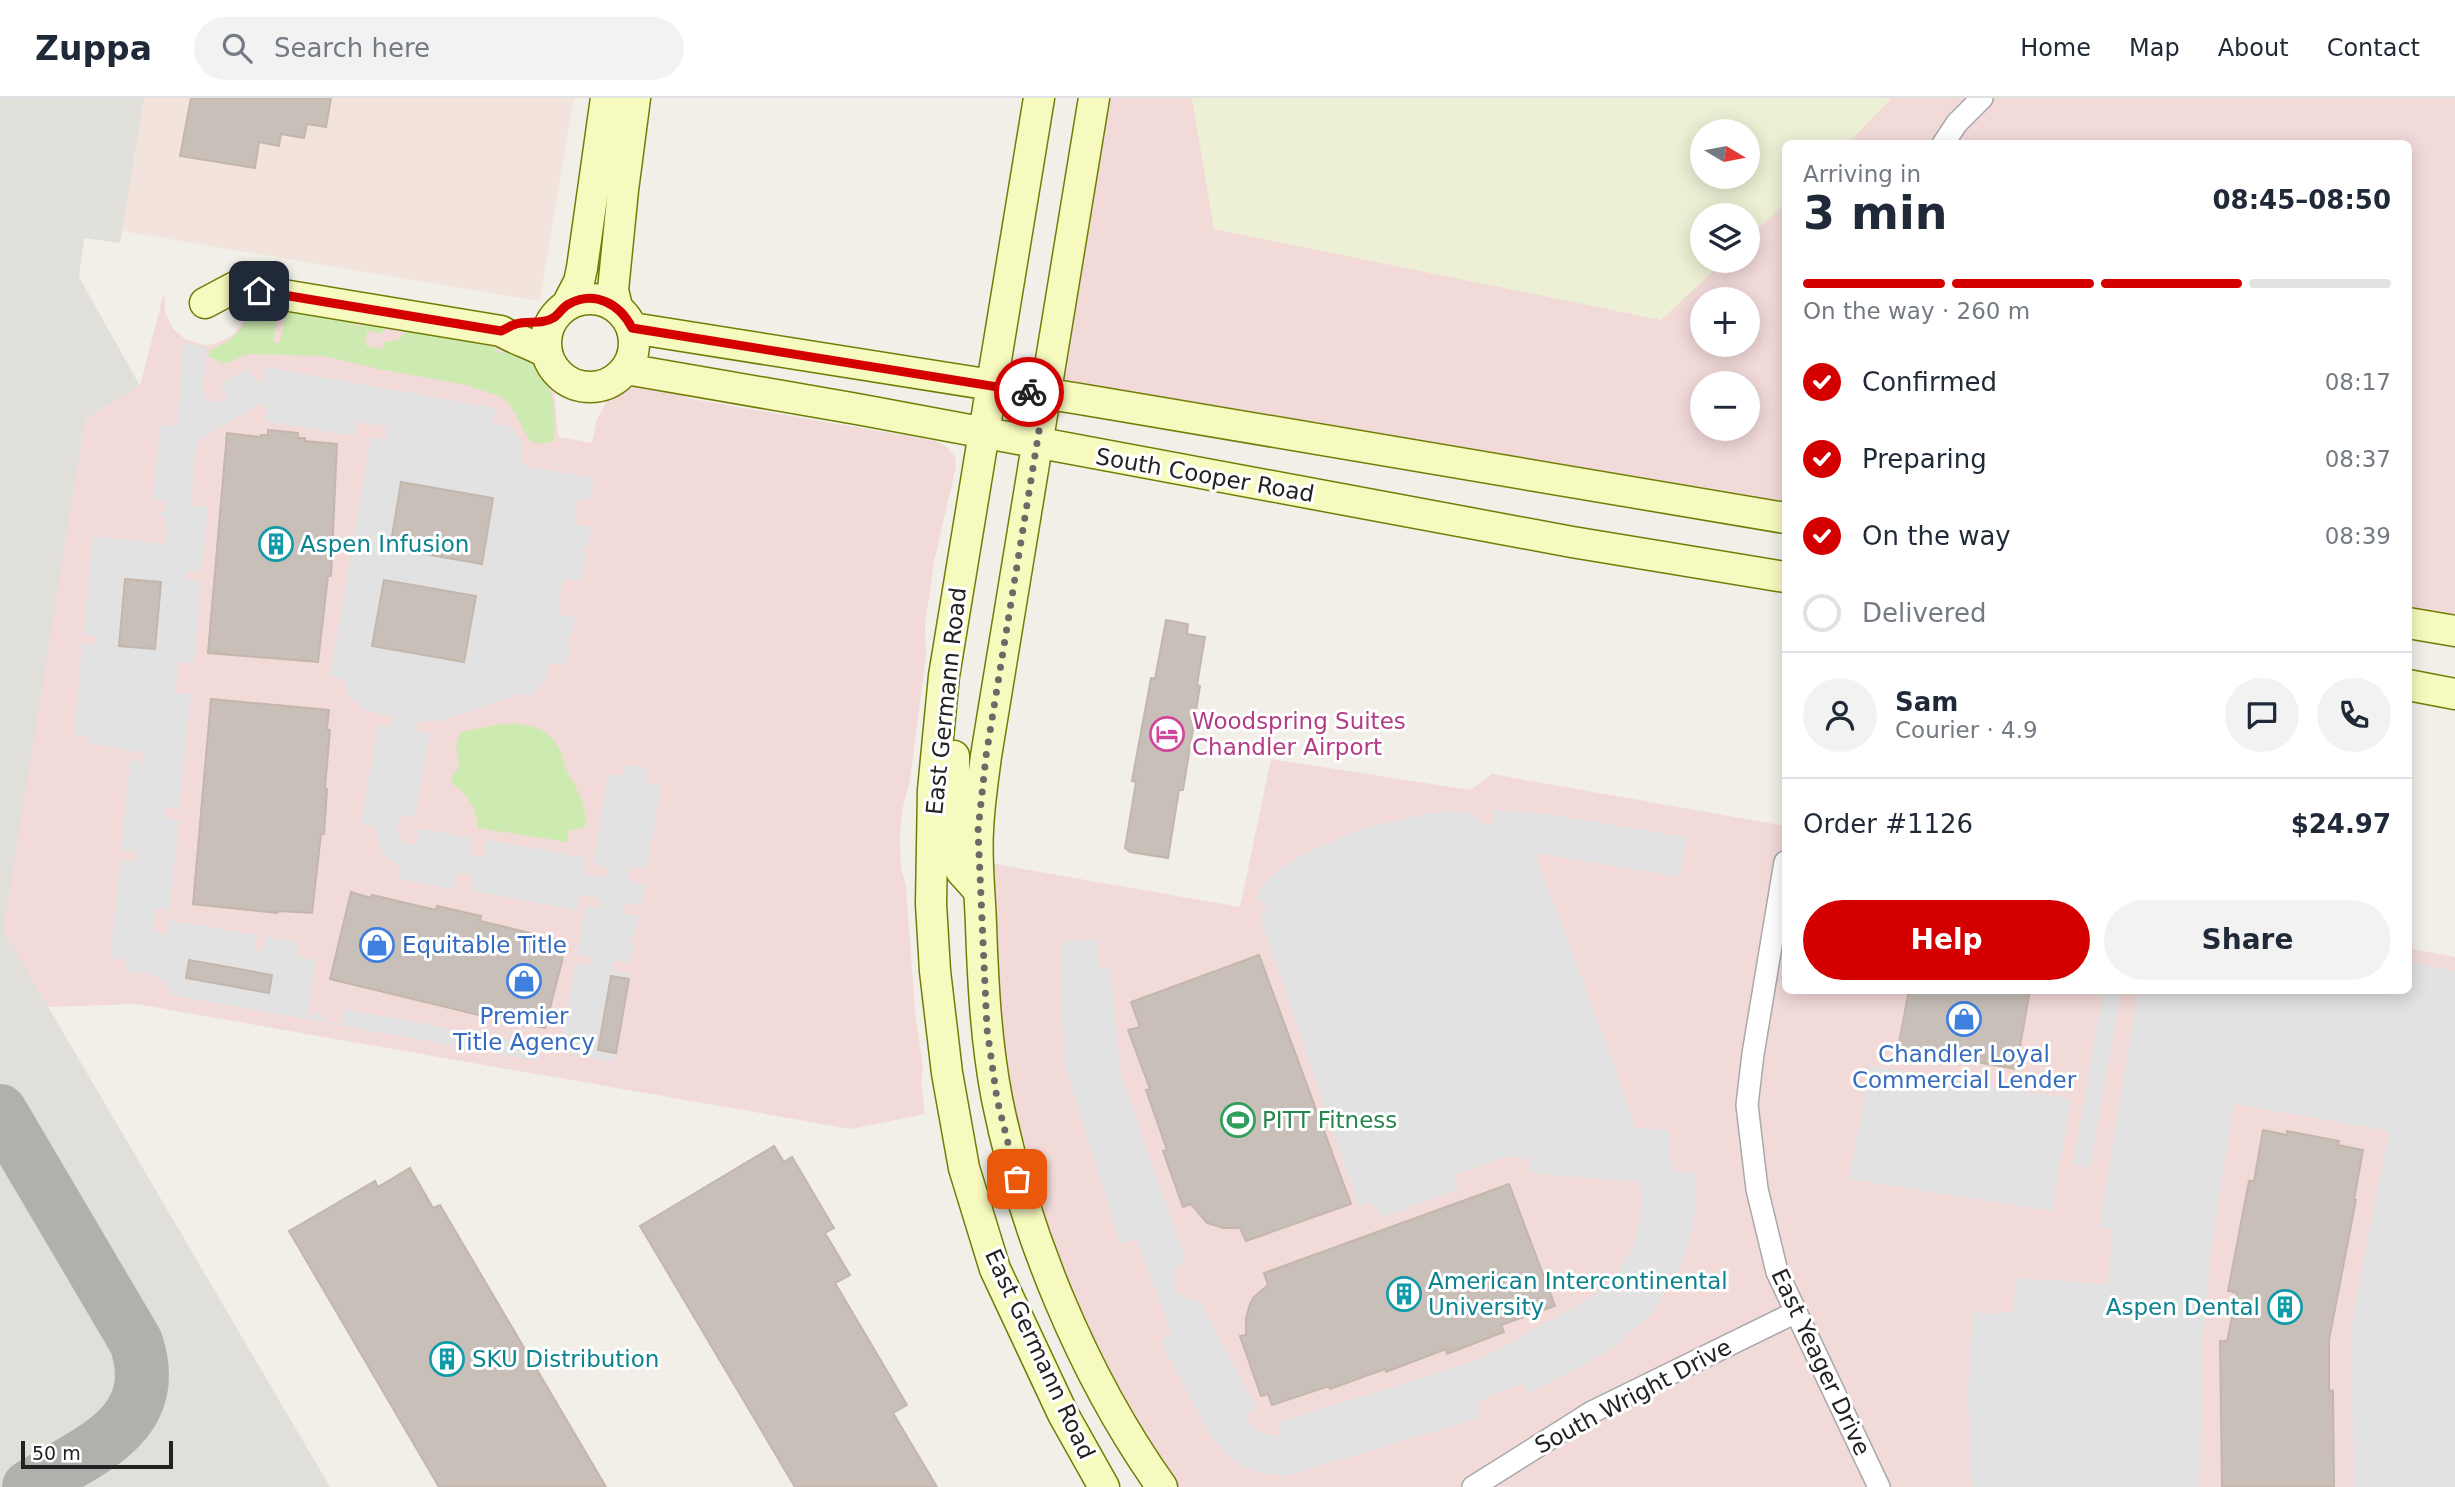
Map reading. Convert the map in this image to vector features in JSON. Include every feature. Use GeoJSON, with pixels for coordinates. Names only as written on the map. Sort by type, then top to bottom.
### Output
{"type":"FeatureCollection","features":[{"type":"Feature","properties":{"kind":"main road"},"geometry":{"type":"LineString","coordinates":[[606,98],[583,268],[579,282],[548,329],[547,353],[555,370],[573,384],[587,387],[601,386],[615,380],[626,369],[633,356],[635,342],[613,290],[635,98]]}},
{"type":"Feature","properties":{"kind":"main road","name":"East Germann Road"},"geometry":{"type":"LineString","coordinates":[[1039,98],[982,432],[940,716],[933,790],[931,904],[935,971],[947,1073],[964,1167],[995,1269],[1063,1414],[1104,1487]]}},
{"type":"Feature","properties":{"kind":"main road","name":"East Germann Road"},"geometry":{"type":"LineString","coordinates":[[1094,98],[986,756],[978,831],[979,892],[987,1029],[997,1099],[1017,1179],[1059,1297],[1091,1369],[1135,1448],[1162,1487]]}},
{"type":"Feature","properties":{"kind":"main road"},"geometry":{"type":"LineString","coordinates":[[205,303],[235,287],[501,331],[547,353]]}},
{"type":"Feature","properties":{"kind":"main road"},"geometry":{"type":"LineString","coordinates":[[501,331],[518,323],[532,324],[560,312],[580,299],[593,298],[606,301],[625,317],[991,386],[1782,517]]}},
{"type":"Feature","properties":{"kind":"main road","name":"South Cooper Road"},"geometry":{"type":"LineString","coordinates":[[626,369],[1572,542],[1782,577]]}},
{"type":"Feature","properties":{"kind":"main road"},"geometry":{"type":"LineString","coordinates":[[2412,624],[2455,631]]}},
{"type":"Feature","properties":{"kind":"main road"},"geometry":{"type":"LineString","coordinates":[[2412,686],[2455,694]]}},
{"type":"Feature","properties":{"kind":"main road"},"geometry":{"type":"LineString","coordinates":[[940,716],[955,757],[954,849],[961,871],[979,892]]}},
{"type":"Feature","properties":{"kind":"street"},"geometry":{"type":"LineString","coordinates":[[1946,140],[1982,98]]}},
{"type":"Feature","properties":{"kind":"street","name":"East Yeager Drive"},"geometry":{"type":"LineString","coordinates":[[1782,880],[1747,1105],[1757,1189],[1777,1272],[1879,1487]]}},
{"type":"Feature","properties":{"kind":"street","name":"South Wright Drive"},"geometry":{"type":"LineString","coordinates":[[1473,1487],[1592,1412],[1796,1312]]}},
{"type":"Feature","properties":{"kind":"shaded area"},"geometry":{"type":"Polygon","coordinates":[[[0,98],[144,98],[120,243],[84,238],[79,277],[140,386],[85,419],[3,930],[330,1487],[0,1487],[0,98]]]}},
{"type":"Feature","properties":{"kind":"shaded area"},"geometry":{"type":"Polygon","coordinates":[[[144,98],[574,98],[540,301],[122,231],[144,98]]]}},
{"type":"Feature","properties":{"kind":"shaded area"},"geometry":{"type":"Polygon","coordinates":[[[1094,98],[2455,98],[2455,629],[2412,622],[2412,140],[1782,140],[1782,517],[1045,394],[1094,98]]]}},
{"type":"Feature","properties":{"kind":"shaded area"},"geometry":{"type":"Polygon","coordinates":[[[164,292],[165,312],[173,329],[185,339],[205,345],[215,344],[233,335],[250,313],[264,305],[514,349],[532,356],[544,370],[554,389],[558,437],[592,443],[597,419],[609,397],[626,387],[642,384],[670,390],[692,399],[936,441],[947,447],[955,457],[956,466],[934,562],[925,625],[926,656],[900,835],[915,1011],[923,1068],[921,1081],[925,1114],[851,1129],[136,1004],[48,1007],[2,930],[85,419],[140,386],[164,292]]]}},
{"type":"Feature","properties":{"kind":"shaded area"},"geometry":{"type":"Polygon","coordinates":[[[183,342],[207,348],[203,390],[207,399],[213,402],[227,397],[220,384],[248,368],[254,379],[261,383],[266,367],[495,408],[493,424],[509,426],[520,437],[523,450],[521,462],[524,466],[594,478],[590,499],[578,500],[574,521],[576,524],[591,527],[588,545],[583,550],[586,556],[581,582],[567,579],[563,582],[558,610],[561,615],[575,617],[572,636],[567,640],[570,645],[567,664],[549,663],[548,676],[534,695],[520,694],[440,721],[418,722],[415,729],[417,732],[430,734],[415,816],[400,816],[397,831],[401,840],[412,845],[416,842],[419,828],[471,838],[470,854],[483,857],[487,840],[566,854],[569,857],[585,857],[584,874],[603,877],[608,873],[606,868],[593,864],[608,774],[623,776],[627,764],[647,768],[646,782],[661,785],[658,808],[653,812],[656,818],[652,842],[648,846],[650,850],[647,869],[631,867],[628,875],[631,881],[646,885],[642,905],[626,903],[621,907],[624,913],[639,916],[635,935],[630,939],[634,944],[630,963],[616,961],[612,965],[614,971],[629,974],[615,1062],[559,1052],[575,964],[589,966],[593,961],[590,956],[577,954],[585,906],[600,908],[602,903],[598,898],[580,895],[577,910],[471,891],[473,876],[460,873],[456,876],[453,889],[398,879],[400,865],[382,852],[376,828],[361,824],[378,725],[390,727],[393,717],[364,710],[349,696],[344,680],[330,676],[371,437],[386,438],[387,431],[384,426],[358,422],[354,436],[265,421],[267,407],[260,404],[198,440],[191,505],[208,507],[202,571],[189,570],[186,573],[187,579],[201,581],[194,663],[179,662],[175,690],[178,693],[191,694],[179,809],[166,808],[163,811],[166,818],[179,820],[170,910],[156,909],[154,930],[165,934],[169,920],[257,935],[255,948],[259,952],[263,950],[266,937],[298,942],[297,957],[316,960],[307,1016],[321,1013],[325,1021],[341,1024],[344,1009],[540,1045],[538,1061],[172,995],[162,981],[151,974],[126,972],[125,960],[110,958],[120,860],[134,861],[137,857],[135,852],[121,850],[130,760],[143,762],[145,756],[143,753],[89,743],[87,736],[74,735],[82,644],[96,645],[99,639],[96,636],[83,635],[93,536],[163,544],[166,541],[167,529],[164,525],[168,520],[160,515],[168,502],[153,499],[160,425],[177,424],[183,342]]]}},
{"type":"Feature","properties":{"kind":"shaded area"},"geometry":{"type":"Polygon","coordinates":[[[1271,759],[1470,790],[1492,774],[1782,825],[1782,994],[2412,994],[2412,949],[2455,957],[2455,1487],[1162,1487],[1017,1179],[978,861],[1240,907],[1271,759]]]}},
{"type":"Feature","properties":{"kind":"shaded area"},"geometry":{"type":"Polygon","coordinates":[[[1494,810],[1549,814],[1687,837],[1680,877],[1535,853],[1635,1128],[1670,1130],[1669,1154],[1675,1173],[1694,1172],[1696,1198],[1693,1228],[1682,1264],[1651,1315],[1606,1353],[1528,1394],[1522,1383],[1477,1402],[1481,1417],[1283,1476],[1243,1467],[1224,1452],[1209,1433],[1160,1340],[1172,1334],[1136,1240],[1120,1244],[1065,1066],[1061,1008],[1061,942],[1098,939],[1099,969],[1111,968],[1120,1071],[1185,1259],[1176,1269],[1176,1290],[1184,1297],[1200,1301],[1257,1409],[1245,1416],[1249,1424],[1258,1432],[1282,1437],[1278,1422],[1466,1364],[1496,1351],[1593,1296],[1614,1277],[1633,1248],[1640,1219],[1642,1189],[1638,1182],[1530,1173],[1530,1159],[1504,1157],[1455,1175],[1458,1189],[1381,1218],[1377,1208],[1369,1203],[1359,1207],[1260,918],[1267,905],[1256,900],[1259,891],[1272,875],[1301,855],[1363,828],[1431,813],[1452,811],[1475,814],[1478,822],[1494,824],[1494,810]]]}},
{"type":"Feature","properties":{"kind":"shaded area"},"geometry":{"type":"Polygon","coordinates":[[[2412,963],[2455,971],[2455,1487],[2353,1487],[2352,1321],[2389,1131],[2234,1104],[2211,1250],[2202,1348],[2200,1487],[1971,1487],[1968,1392],[1972,1312],[2013,1312],[2016,1278],[2108,1284],[2113,1229],[2099,1227],[2138,994],[2412,994],[2412,963]]]}},
{"type":"Feature","properties":{"kind":"shaded area"},"geometry":{"type":"Polygon","coordinates":[[[2102,994],[2120,994],[2090,1168],[2073,1165],[2102,994]]]}},
{"type":"Feature","properties":{"kind":"shaded area"},"geometry":{"type":"Polygon","coordinates":[[[1870,1066],[2071,1099],[2052,1211],[1849,1179],[1870,1066]]]}},
{"type":"Feature","properties":{"kind":"green space"},"geometry":{"type":"Polygon","coordinates":[[[1192,98],[1892,98],[1851,140],[1782,140],[1782,207],[1760,227],[1760,203],[1690,203],[1690,273],[1711,273],[1696,287],[1690,287],[1690,293],[1661,320],[1214,229],[1192,98]]]}},
{"type":"Feature","properties":{"kind":"green space"},"geometry":{"type":"Polygon","coordinates":[[[261,308],[279,311],[273,342],[280,343],[286,312],[290,311],[354,322],[358,327],[365,324],[384,327],[383,333],[367,331],[365,346],[382,349],[384,342],[398,340],[407,331],[495,347],[499,353],[519,357],[531,363],[546,381],[553,403],[554,440],[544,444],[532,442],[504,399],[467,385],[324,356],[248,354],[224,364],[208,356],[211,349],[230,339],[253,314],[259,314],[261,308]]]}},
{"type":"Feature","properties":{"kind":"green space"},"geometry":{"type":"Polygon","coordinates":[[[501,724],[537,728],[557,744],[585,814],[585,827],[569,830],[567,842],[478,828],[471,803],[463,792],[452,784],[452,777],[459,767],[456,744],[461,732],[501,724]]]}},
{"type":"Feature","properties":{"kind":"building"},"geometry":{"type":"Polygon","coordinates":[[[191,98],[331,98],[326,127],[307,124],[304,138],[281,134],[279,146],[259,142],[255,168],[180,156],[191,98]]]}},
{"type":"Feature","properties":{"kind":"building","name":"Aspen Infusion"},"geometry":{"type":"Polygon","coordinates":[[[268,430],[298,433],[298,438],[305,438],[305,441],[337,444],[331,576],[328,576],[318,662],[208,653],[227,433],[261,437],[268,435],[268,430]]]}},
{"type":"Feature","properties":{"kind":"building"},"geometry":{"type":"Polygon","coordinates":[[[401,482],[493,498],[482,564],[390,548],[401,482]]]}},
{"type":"Feature","properties":{"kind":"building"},"geometry":{"type":"Polygon","coordinates":[[[125,579],[161,582],[155,649],[119,646],[125,579]]]}},
{"type":"Feature","properties":{"kind":"building"},"geometry":{"type":"Polygon","coordinates":[[[384,580],[476,596],[464,662],[372,646],[384,580]]]}},
{"type":"Feature","properties":{"kind":"building","name":"Woodspring Suites Chandler Airport"},"geometry":{"type":"Polygon","coordinates":[[[1166,620],[1188,624],[1187,634],[1205,637],[1183,790],[1179,790],[1168,858],[1130,852],[1125,848],[1136,782],[1132,781],[1151,678],[1155,679],[1166,620]]]}},
{"type":"Feature","properties":{"kind":"building"},"geometry":{"type":"Polygon","coordinates":[[[211,699],[329,710],[324,834],[321,834],[312,913],[277,913],[193,904],[211,699]]]}},
{"type":"Feature","properties":{"kind":"building"},"geometry":{"type":"Polygon","coordinates":[[[351,892],[436,910],[437,906],[481,916],[480,921],[564,941],[562,961],[545,1028],[524,1026],[330,979],[351,892]]]}},
{"type":"Feature","properties":{"kind":"building","name":"PITT Fitness"},"geometry":{"type":"Polygon","coordinates":[[[1259,955],[1351,1204],[1246,1241],[1240,1228],[1223,1228],[1207,1223],[1191,1204],[1183,1207],[1163,1151],[1167,1150],[1146,1090],[1150,1089],[1128,1030],[1140,1027],[1131,1002],[1259,955]]]}},
{"type":"Feature","properties":{"kind":"building"},"geometry":{"type":"Polygon","coordinates":[[[189,960],[272,975],[269,993],[186,978],[189,960]]]}},
{"type":"Feature","properties":{"kind":"building"},"geometry":{"type":"Polygon","coordinates":[[[611,976],[629,979],[616,1053],[598,1050],[611,976]]]}},
{"type":"Feature","properties":{"kind":"building","name":"Chandler Loyal Commercial Lender"},"geometry":{"type":"Polygon","coordinates":[[[1908,994],[2029,994],[2016,1069],[1898,1048],[1908,994]]]}},
{"type":"Feature","properties":{"kind":"building","name":"Aspen Dental"},"geometry":{"type":"Polygon","coordinates":[[[2263,1130],[2287,1135],[2287,1131],[2339,1141],[2338,1145],[2363,1150],[2329,1340],[2329,1390],[2333,1391],[2334,1487],[2222,1487],[2220,1341],[2227,1341],[2237,1293],[2228,1291],[2249,1181],[2254,1181],[2263,1130]]]}},
{"type":"Feature","properties":{"kind":"building"},"geometry":{"type":"Polygon","coordinates":[[[774,1146],[784,1162],[792,1157],[834,1228],[825,1233],[850,1275],[835,1283],[907,1405],[893,1413],[937,1487],[795,1487],[640,1226],[774,1146]]]}},
{"type":"Feature","properties":{"kind":"building","name":"SKU Distribution"},"geometry":{"type":"Polygon","coordinates":[[[410,1168],[433,1208],[440,1205],[606,1487],[439,1487],[289,1231],[375,1181],[378,1187],[410,1168]]]}},
{"type":"Feature","properties":{"kind":"building","name":"American Intercontinental University"},"geometry":{"type":"Polygon","coordinates":[[[1509,1184],[1555,1306],[1501,1325],[1504,1332],[1447,1354],[1446,1349],[1386,1372],[1385,1369],[1330,1389],[1329,1386],[1272,1405],[1268,1394],[1261,1396],[1240,1336],[1246,1335],[1250,1304],[1268,1285],[1264,1273],[1509,1184]]]}},
{"type":"Feature","properties":{"kind":"taxiway"},"geometry":{"type":"LineString","coordinates":[[0,1111],[136,1342],[142,1371],[139,1395],[130,1415],[115,1432],[96,1447],[29,1487]]}},
{"type":"Feature","properties":{"kind":"way so far"},"geometry":{"type":"LineString","coordinates":[[1017,1179],[997,1099],[987,1029],[978,831],[986,756],[1045,394],[1029,392]]}},
{"type":"Feature","properties":{"kind":"place","name":"Aspen Infusion"},"geometry":{"type":"Point","coordinates":[276,544]}},
{"type":"Feature","properties":{"kind":"place","name":"Woodspring Suites Chandler Airport"},"geometry":{"type":"Point","coordinates":[1167,734]}},
{"type":"Feature","properties":{"kind":"place","name":"Equitable Title"},"geometry":{"type":"Point","coordinates":[377,945]}},
{"type":"Feature","properties":{"kind":"place","name":"Premier Title Agency"},"geometry":{"type":"Point","coordinates":[524,981]}},
{"type":"Feature","properties":{"kind":"place","name":"Chandler Loyal Commercial Lender"},"geometry":{"type":"Point","coordinates":[1964,1019]}},
{"type":"Feature","properties":{"kind":"place","name":"PITT Fitness"},"geometry":{"type":"Point","coordinates":[1238,1120]}},
{"type":"Feature","properties":{"kind":"place","name":"American Intercontinental University"},"geometry":{"type":"Point","coordinates":[1404,1294]}},
{"type":"Feature","properties":{"kind":"place","name":"Aspen Dental"},"geometry":{"type":"Point","coordinates":[2285,1307]}},
{"type":"Feature","properties":{"kind":"place","name":"SKU Distribution"},"geometry":{"type":"Point","coordinates":[447,1359]}},
{"type":"Feature","properties":{"kind":"route"},"geometry":{"type":"LineString","coordinates":[[259,291],[501,331],[518,323],[532,324],[553,318],[567,305],[580,299],[593,298],[617,307],[632,328],[1029,392]]}}]}
